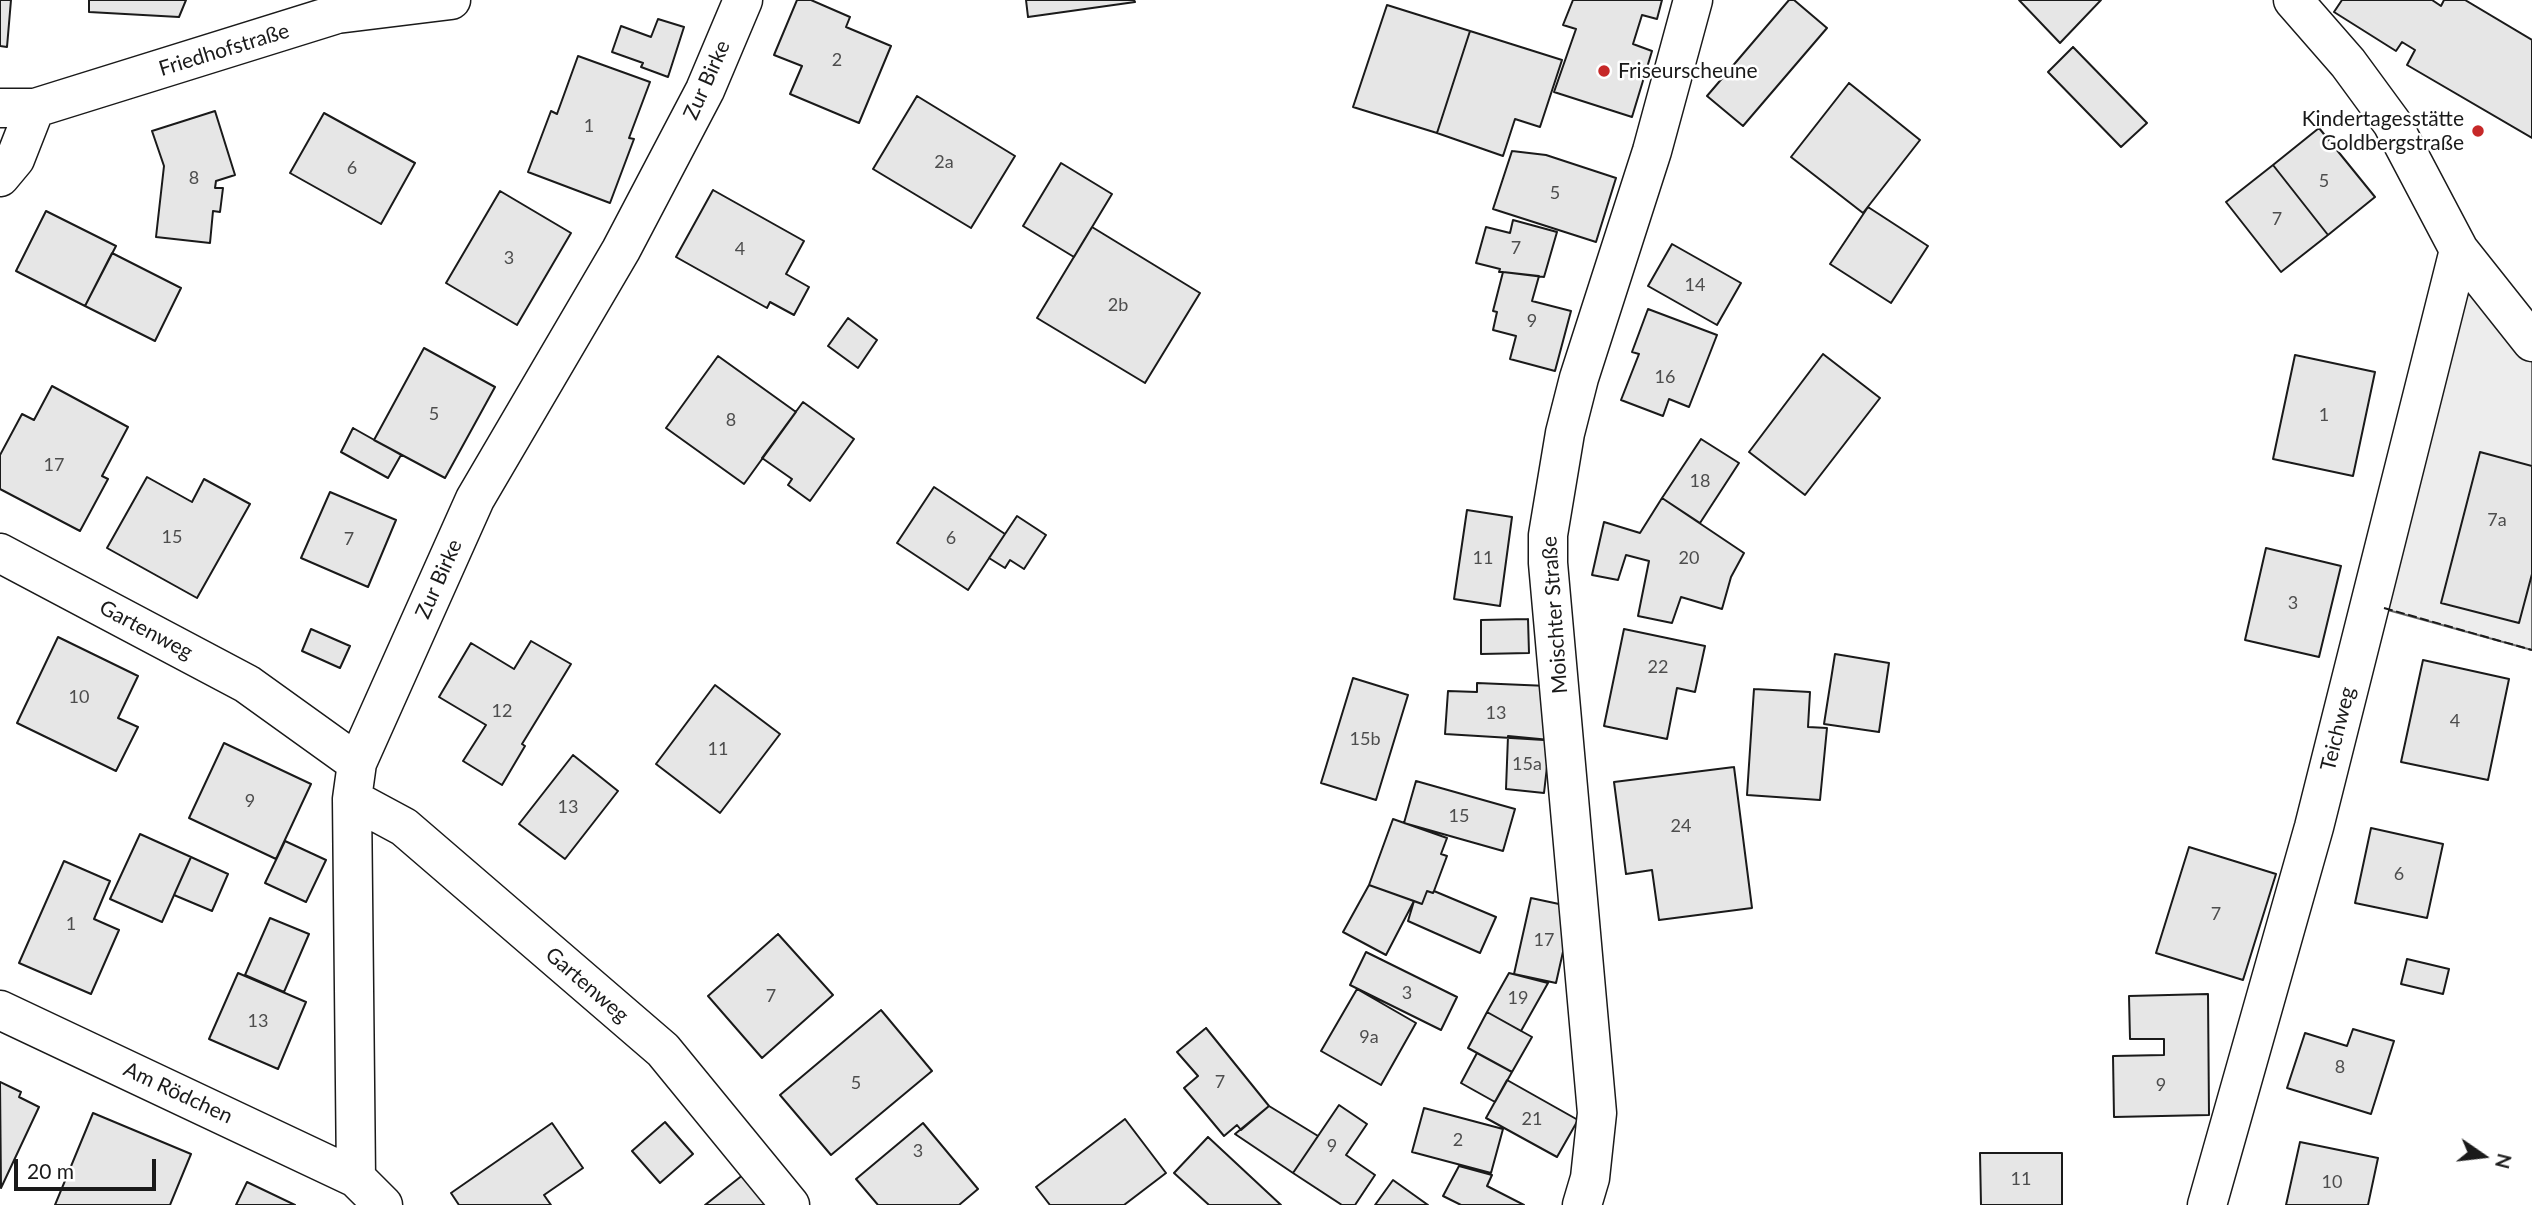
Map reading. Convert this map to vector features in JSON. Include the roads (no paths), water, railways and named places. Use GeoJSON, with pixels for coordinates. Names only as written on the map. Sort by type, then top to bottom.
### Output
{"type":"FeatureCollection","features":[{"type":"Feature","properties":{"kind":"street","name":"Friedhofstraße"},"geometry":{"type":"LineString","coordinates":[[18,108],[336,7],[451,0]]}},
{"type":"Feature","properties":{"kind":"street","name":"Zur Birke"},"geometry":{"type":"LineString","coordinates":[[356,1178],[355,781],[475,499],[621,250],[705,90],[743,0]]}},
{"type":"Feature","properties":{"kind":"street","name":"Moischter Straße"},"geometry":{"type":"LineString","coordinates":[[1582,1205],[1590,1178],[1597,1114],[1548,563],[1548,535],[1563,445],[1579,378],[1652,151],[1693,0]]}},
{"type":"Feature","properties":{"kind":"street"},"geometry":{"type":"LineString","coordinates":[[2293,0],[2348,63],[2392,122],[2459,250],[2532,342]]}},
{"type":"Feature","properties":{"kind":"street"},"geometry":{"type":"LineString","coordinates":[[0,177],[15,159],[18,108]]}},
{"type":"Feature","properties":{"kind":"street","name":"Teichweg"},"geometry":{"type":"LineString","coordinates":[[2207,1205],[2314,827],[2459,250]]}},
{"type":"Feature","properties":{"kind":"street","name":"Gartenweg"},"geometry":{"type":"LineString","coordinates":[[0,553],[247,684],[404,827],[663,1050],[790,1205]]}},
{"type":"Feature","properties":{"kind":"street","name":"Am Rödchen"},"geometry":{"type":"LineString","coordinates":[[0,1010],[356,1178]]}},
{"type":"Feature","properties":{"kind":"street"},"geometry":{"type":"LineString","coordinates":[[356,1178],[383,1205]]}},
{"type":"Feature","properties":{"kind":"place","name":"Friseurscheune"},"geometry":{"type":"Point","coordinates":[1604,71]}},
{"type":"Feature","properties":{"kind":"place","name":"Kindertagesstätte Goldbergstraße"},"geometry":{"type":"Point","coordinates":[2478,131]}}]}
